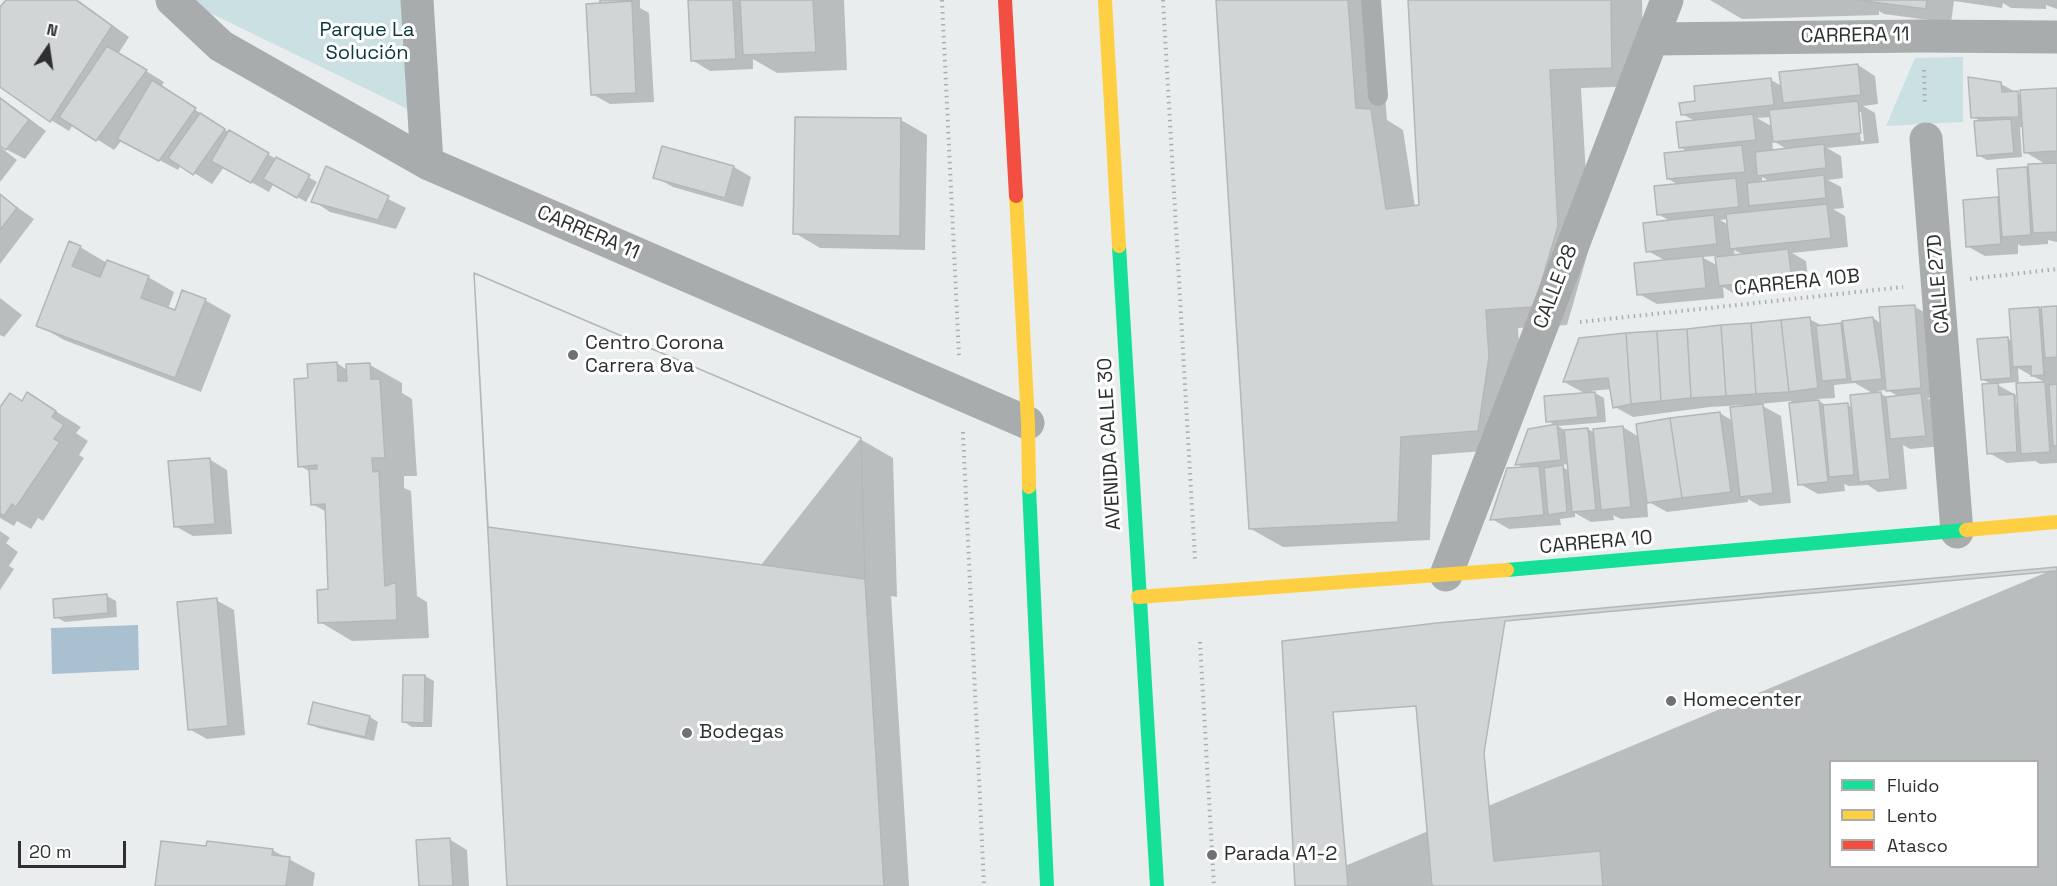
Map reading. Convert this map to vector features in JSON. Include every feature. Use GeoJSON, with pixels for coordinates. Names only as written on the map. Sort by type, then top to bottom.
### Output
{"type":"FeatureCollection","features":[{"type":"Feature","properties":{"kind":"main road"},"geometry":{"type":"LineString","coordinates":[[1005,0],[1028,423],[1029,529],[1047,886]]}},
{"type":"Feature","properties":{"kind":"main road","name":"AVENIDA CALLE 30"},"geometry":{"type":"LineString","coordinates":[[1105,0],[1138,597],[1157,886]]}},
{"type":"Feature","properties":{"kind":"main road","name":"CARRERA 10"},"geometry":{"type":"LineString","coordinates":[[1138,597],[1446,575],[2057,522]]}},
{"type":"Feature","properties":{"kind":"street","name":"CARRERA 11"},"geometry":{"type":"LineString","coordinates":[[172,0],[221,46],[427,163],[1028,423]]}},
{"type":"Feature","properties":{"kind":"street"},"geometry":{"type":"LineString","coordinates":[[417,0],[427,163]]}},
{"type":"Feature","properties":{"kind":"street","name":"CALLE 28"},"geometry":{"type":"LineString","coordinates":[[1446,575],[1666,0]]}},
{"type":"Feature","properties":{"kind":"street","name":"CARRERA 11"},"geometry":{"type":"LineString","coordinates":[[1653,39],[2057,37]]}},
{"type":"Feature","properties":{"kind":"street","name":"CALLE 27D"},"geometry":{"type":"LineString","coordinates":[[1926,139],[1957,532]]}},
{"type":"Feature","properties":{"kind":"lane"},"geometry":{"type":"LineString","coordinates":[[1371,0],[1378,96]]}},
{"type":"Feature","properties":{"kind":"path"},"geometry":{"type":"LineString","coordinates":[[942,0],[959,364]]}},
{"type":"Feature","properties":{"kind":"path"},"geometry":{"type":"LineString","coordinates":[[1163,0],[1196,573]]}},
{"type":"Feature","properties":{"kind":"path"},"geometry":{"type":"LineString","coordinates":[[1922,36],[1926,139]]}},
{"type":"Feature","properties":{"kind":"path","name":"CARRERA 10B"},"geometry":{"type":"LineString","coordinates":[[1540,327],[2057,269]]}},
{"type":"Feature","properties":{"kind":"path"},"geometry":{"type":"LineString","coordinates":[[962,423],[984,886]]}},
{"type":"Feature","properties":{"kind":"path"},"geometry":{"type":"LineString","coordinates":[[1200,642],[1214,886]]}},
{"type":"Feature","properties":{"kind":"green space","name":"Parque La Solución"},"geometry":{"type":"Polygon","coordinates":[[[196,0],[406,0],[416,113],[208,12],[196,0]]]}},
{"type":"Feature","properties":{"kind":"green space"},"geometry":{"type":"Polygon","coordinates":[[[1963,57],[1963,122],[1886,126],[1915,58],[1963,57]]]}},
{"type":"Feature","properties":{"kind":"water"},"geometry":{"type":"Polygon","coordinates":[[[138,625],[139,670],[52,674],[51,628],[138,625]]]}},
{"type":"Feature","properties":{"kind":"building"},"geometry":{"type":"Polygon","coordinates":[[[6,0],[76,0],[112,26],[50,122],[0,87],[0,7],[6,0]]]}},
{"type":"Feature","properties":{"kind":"building"},"geometry":{"type":"Polygon","coordinates":[[[600,0],[632,0],[632,1],[600,3],[600,0]]]}},
{"type":"Feature","properties":{"kind":"building"},"geometry":{"type":"Polygon","coordinates":[[[688,0],[733,0],[736,59],[691,61],[688,0]]]}},
{"type":"Feature","properties":{"kind":"building"},"geometry":{"type":"Polygon","coordinates":[[[740,0],[813,0],[816,52],[743,55],[740,0]]]}},
{"type":"Feature","properties":{"kind":"building"},"geometry":{"type":"Polygon","coordinates":[[[1216,0],[1348,0],[1356,108],[1371,109],[1386,209],[1419,205],[1408,0],[1611,0],[1612,68],[1550,70],[1558,226],[1534,307],[1486,310],[1489,357],[1478,431],[1401,437],[1398,522],[1249,529],[1216,0]]]}},
{"type":"Feature","properties":{"kind":"building"},"geometry":{"type":"Polygon","coordinates":[[[1857,0],[1927,0],[1926,9],[1857,0]]]}},
{"type":"Feature","properties":{"kind":"building"},"geometry":{"type":"Polygon","coordinates":[[[632,1],[636,93],[591,95],[586,4],[632,1]]]}},
{"type":"Feature","properties":{"kind":"building"},"geometry":{"type":"Polygon","coordinates":[[[107,46],[147,70],[96,141],[59,117],[107,46]]]}},
{"type":"Feature","properties":{"kind":"building"},"geometry":{"type":"Polygon","coordinates":[[[1858,64],[1861,95],[1783,103],[1779,72],[1858,64]]]}},
{"type":"Feature","properties":{"kind":"building"},"geometry":{"type":"Polygon","coordinates":[[[1968,77],[2001,82],[2002,92],[2018,91],[2019,117],[1971,118],[1968,77]]]}},
{"type":"Feature","properties":{"kind":"building"},"geometry":{"type":"Polygon","coordinates":[[[1771,78],[1774,105],[1681,115],[1679,103],[1695,101],[1694,86],[1771,78]]]}},
{"type":"Feature","properties":{"kind":"building"},"geometry":{"type":"Polygon","coordinates":[[[152,80],[196,108],[159,161],[117,139],[152,80]]]}},
{"type":"Feature","properties":{"kind":"building"},"geometry":{"type":"Polygon","coordinates":[[[2057,88],[2057,151],[2024,153],[2020,90],[2057,88]]]}},
{"type":"Feature","properties":{"kind":"building"},"geometry":{"type":"Polygon","coordinates":[[[0,98],[29,120],[6,150],[0,146],[0,98]]]}},
{"type":"Feature","properties":{"kind":"building"},"geometry":{"type":"Polygon","coordinates":[[[1858,101],[1861,133],[1773,142],[1769,110],[1858,101]]]}},
{"type":"Feature","properties":{"kind":"building"},"geometry":{"type":"Polygon","coordinates":[[[200,113],[225,129],[193,175],[168,158],[200,113]]]}},
{"type":"Feature","properties":{"kind":"building"},"geometry":{"type":"Polygon","coordinates":[[[1753,114],[1756,140],[1679,148],[1676,122],[1753,114]]]}},
{"type":"Feature","properties":{"kind":"building"},"geometry":{"type":"Polygon","coordinates":[[[795,117],[901,118],[900,236],[793,234],[795,117]]]}},
{"type":"Feature","properties":{"kind":"building"},"geometry":{"type":"Polygon","coordinates":[[[2011,119],[2014,153],[1977,156],[1974,121],[2011,119]]]}},
{"type":"Feature","properties":{"kind":"building"},"geometry":{"type":"Polygon","coordinates":[[[229,130],[269,153],[251,183],[211,161],[229,130]]]}},
{"type":"Feature","properties":{"kind":"building"},"geometry":{"type":"Polygon","coordinates":[[[1824,144],[1826,168],[1757,176],[1755,152],[1824,144]]]}},
{"type":"Feature","properties":{"kind":"building"},"geometry":{"type":"Polygon","coordinates":[[[1742,145],[1745,172],[1667,179],[1664,153],[1742,145]]]}},
{"type":"Feature","properties":{"kind":"building"},"geometry":{"type":"Polygon","coordinates":[[[662,146],[734,166],[725,198],[653,178],[662,146]]]}},
{"type":"Feature","properties":{"kind":"building"},"geometry":{"type":"Polygon","coordinates":[[[276,157],[310,175],[297,198],[263,179],[276,157]]]}},
{"type":"Feature","properties":{"kind":"building"},"geometry":{"type":"Polygon","coordinates":[[[2057,163],[2057,232],[2033,233],[2028,164],[2057,163]]]}},
{"type":"Feature","properties":{"kind":"building"},"geometry":{"type":"Polygon","coordinates":[[[326,166],[389,196],[378,220],[311,202],[326,166]]]}},
{"type":"Feature","properties":{"kind":"building"},"geometry":{"type":"Polygon","coordinates":[[[2027,167],[2031,235],[2002,237],[1997,169],[2027,167]]]}},
{"type":"Feature","properties":{"kind":"building"},"geometry":{"type":"Polygon","coordinates":[[[1824,175],[1826,198],[1749,206],[1747,183],[1824,175]]]}},
{"type":"Feature","properties":{"kind":"building"},"geometry":{"type":"Polygon","coordinates":[[[1736,178],[1739,207],[1657,215],[1654,186],[1736,178]]]}},
{"type":"Feature","properties":{"kind":"building"},"geometry":{"type":"Polygon","coordinates":[[[0,194],[17,208],[0,230],[0,194]]]}},
{"type":"Feature","properties":{"kind":"building"},"geometry":{"type":"Polygon","coordinates":[[[1998,197],[2001,244],[1966,247],[1963,200],[1998,197]]]}},
{"type":"Feature","properties":{"kind":"building"},"geometry":{"type":"Polygon","coordinates":[[[1827,204],[1831,238],[1730,249],[1726,214],[1827,204]]]}},
{"type":"Feature","properties":{"kind":"building"},"geometry":{"type":"Polygon","coordinates":[[[1714,215],[1717,244],[1646,252],[1643,223],[1714,215]]]}},
{"type":"Feature","properties":{"kind":"building"},"geometry":{"type":"Polygon","coordinates":[[[69,241],[81,246],[72,266],[100,277],[107,260],[149,276],[141,298],[175,310],[182,290],[206,299],[175,378],[36,326],[69,241]]]}},
{"type":"Feature","properties":{"kind":"building"},"geometry":{"type":"Polygon","coordinates":[[[1788,249],[1792,278],[1719,286],[1715,257],[1788,249]]]}},
{"type":"Feature","properties":{"kind":"building"},"geometry":{"type":"Polygon","coordinates":[[[1703,256],[1706,288],[1637,295],[1634,263],[1703,256]]]}},
{"type":"Feature","properties":{"kind":"building","name":"Bodegas"},"geometry":{"type":"Polygon","coordinates":[[[474,273],[861,438],[865,579],[884,886],[507,886],[474,273]]]}},
{"type":"Feature","properties":{"kind":"building","name":"Centro Corona Carrera 8va"},"geometry":{"type":"Polygon","coordinates":[[[474,273],[861,438],[865,579],[488,527],[474,273]]]}},
{"type":"Feature","properties":{"kind":"building"},"geometry":{"type":"Polygon","coordinates":[[[1915,305],[1921,388],[1886,391],[1879,307],[1915,305]]]}},
{"type":"Feature","properties":{"kind":"building"},"geometry":{"type":"Polygon","coordinates":[[[2057,306],[2057,357],[2045,358],[2041,307],[2057,306]]]}},
{"type":"Feature","properties":{"kind":"building"},"geometry":{"type":"Polygon","coordinates":[[[2039,307],[2044,375],[2031,376],[2031,366],[2013,367],[2009,309],[2039,307]]]}},
{"type":"Feature","properties":{"kind":"building"},"geometry":{"type":"Polygon","coordinates":[[[1810,317],[1818,388],[1789,392],[1781,320],[1810,317]]]}},
{"type":"Feature","properties":{"kind":"building"},"geometry":{"type":"Polygon","coordinates":[[[1873,317],[1882,379],[1851,382],[1842,321],[1873,317]]]}},
{"type":"Feature","properties":{"kind":"building"},"geometry":{"type":"Polygon","coordinates":[[[1781,320],[1789,392],[1756,394],[1751,323],[1781,320]]]}},
{"type":"Feature","properties":{"kind":"building"},"geometry":{"type":"Polygon","coordinates":[[[1751,323],[1756,394],[1726,396],[1721,325],[1751,323]]]}},
{"type":"Feature","properties":{"kind":"building"},"geometry":{"type":"Polygon","coordinates":[[[1841,323],[1847,379],[1822,381],[1816,326],[1841,323]]]}},
{"type":"Feature","properties":{"kind":"building"},"geometry":{"type":"Polygon","coordinates":[[[1721,325],[1726,396],[1691,398],[1687,329],[1721,325]]]}},
{"type":"Feature","properties":{"kind":"building"},"geometry":{"type":"Polygon","coordinates":[[[1687,329],[1691,398],[1661,401],[1657,331],[1687,329]]]}},
{"type":"Feature","properties":{"kind":"building"},"geometry":{"type":"Polygon","coordinates":[[[1657,331],[1661,401],[1631,404],[1626,333],[1657,331]]]}},
{"type":"Feature","properties":{"kind":"building"},"geometry":{"type":"Polygon","coordinates":[[[1626,333],[1631,404],[1613,408],[1608,378],[1563,382],[1579,338],[1626,333]]]}},
{"type":"Feature","properties":{"kind":"building"},"geometry":{"type":"Polygon","coordinates":[[[2008,337],[2011,378],[1981,380],[1977,339],[2008,337]]]}},
{"type":"Feature","properties":{"kind":"building"},"geometry":{"type":"Polygon","coordinates":[[[337,362],[338,381],[347,381],[346,364],[370,363],[371,379],[380,379],[385,458],[372,458],[373,472],[379,471],[385,586],[396,582],[397,620],[318,623],[317,590],[328,589],[325,504],[311,505],[309,469],[317,469],[317,465],[298,467],[294,379],[308,378],[307,364],[337,362]]]}},
{"type":"Feature","properties":{"kind":"building"},"geometry":{"type":"Polygon","coordinates":[[[2045,382],[2050,452],[2021,454],[2016,383],[2045,382]]]}},
{"type":"Feature","properties":{"kind":"building"},"geometry":{"type":"Polygon","coordinates":[[[1998,383],[1999,395],[2014,394],[2017,452],[1987,454],[1982,384],[1998,383]]]}},
{"type":"Feature","properties":{"kind":"building"},"geometry":{"type":"Polygon","coordinates":[[[2057,384],[2057,446],[2053,446],[2049,385],[2057,384]]]}},
{"type":"Feature","properties":{"kind":"building"},"geometry":{"type":"Polygon","coordinates":[[[27,392],[56,411],[52,417],[64,425],[54,439],[60,442],[16,507],[12,504],[4,516],[0,513],[0,407],[10,393],[22,401],[27,392]]]}},
{"type":"Feature","properties":{"kind":"building"},"geometry":{"type":"Polygon","coordinates":[[[1595,392],[1598,417],[1546,422],[1544,396],[1595,392]]]}},
{"type":"Feature","properties":{"kind":"building"},"geometry":{"type":"Polygon","coordinates":[[[1881,392],[1890,479],[1859,482],[1850,395],[1881,392]]]}},
{"type":"Feature","properties":{"kind":"building"},"geometry":{"type":"Polygon","coordinates":[[[1921,393],[1926,436],[1890,439],[1886,397],[1921,393]]]}},
{"type":"Feature","properties":{"kind":"building"},"geometry":{"type":"Polygon","coordinates":[[[1819,400],[1828,482],[1798,485],[1789,403],[1819,400]]]}},
{"type":"Feature","properties":{"kind":"building"},"geometry":{"type":"Polygon","coordinates":[[[1848,403],[1854,475],[1829,477],[1823,405],[1848,403]]]}},
{"type":"Feature","properties":{"kind":"building"},"geometry":{"type":"Polygon","coordinates":[[[1763,404],[1773,493],[1740,497],[1730,407],[1763,404]]]}},
{"type":"Feature","properties":{"kind":"building"},"geometry":{"type":"Polygon","coordinates":[[[1720,412],[1731,492],[1682,498],[1670,418],[1720,412]]]}},
{"type":"Feature","properties":{"kind":"building"},"geometry":{"type":"Polygon","coordinates":[[[1670,418],[1682,498],[1647,503],[1636,424],[1670,418]]]}},
{"type":"Feature","properties":{"kind":"building"},"geometry":{"type":"Polygon","coordinates":[[[1557,424],[1561,460],[1515,465],[1528,429],[1557,424]]]}},
{"type":"Feature","properties":{"kind":"building"},"geometry":{"type":"Polygon","coordinates":[[[1623,426],[1631,507],[1601,510],[1593,429],[1623,426]]]}},
{"type":"Feature","properties":{"kind":"building"},"geometry":{"type":"Polygon","coordinates":[[[1588,428],[1596,510],[1572,512],[1564,430],[1588,428]]]}},
{"type":"Feature","properties":{"kind":"building"},"geometry":{"type":"Polygon","coordinates":[[[210,458],[215,524],[174,527],[168,461],[210,458]]]}},
{"type":"Feature","properties":{"kind":"building"},"geometry":{"type":"Polygon","coordinates":[[[1563,465],[1567,512],[1548,515],[1544,468],[1563,465]]]}},
{"type":"Feature","properties":{"kind":"building"},"geometry":{"type":"Polygon","coordinates":[[[1539,466],[1544,515],[1490,520],[1507,468],[1539,466]]]}},
{"type":"Feature","properties":{"kind":"building","name":"Homecenter"},"geometry":{"type":"Polygon","coordinates":[[[2057,567],[2057,886],[1295,886],[1282,641],[1437,623],[2057,567]]]}},
{"type":"Feature","properties":{"kind":"building","name":"Homecenter"},"geometry":{"type":"Polygon","coordinates":[[[2057,571],[2057,886],[1603,886],[1600,851],[1494,861],[1484,753],[1505,621],[2057,571]]]}},
{"type":"Feature","properties":{"kind":"building"},"geometry":{"type":"Polygon","coordinates":[[[107,594],[108,613],[54,618],[53,599],[107,594]]]}},
{"type":"Feature","properties":{"kind":"building"},"geometry":{"type":"Polygon","coordinates":[[[217,598],[228,726],[188,730],[177,602],[217,598]]]}},
{"type":"Feature","properties":{"kind":"building"},"geometry":{"type":"Polygon","coordinates":[[[403,675],[425,675],[424,723],[402,722],[403,675]]]}},
{"type":"Feature","properties":{"kind":"building"},"geometry":{"type":"Polygon","coordinates":[[[313,702],[370,716],[365,737],[308,724],[313,702]]]}},
{"type":"Feature","properties":{"kind":"building"},"geometry":{"type":"Polygon","coordinates":[[[1416,706],[1432,886],[1348,886],[1333,712],[1416,706]]]}},
{"type":"Feature","properties":{"kind":"building"},"geometry":{"type":"Polygon","coordinates":[[[450,838],[453,886],[419,886],[416,840],[450,838]]]}},
{"type":"Feature","properties":{"kind":"building"},"geometry":{"type":"Polygon","coordinates":[[[161,841],[206,846],[207,841],[273,849],[272,855],[290,857],[286,886],[155,886],[161,841]]]}},
{"type":"Feature","properties":{"kind":"traffic: fast"},"geometry":{"type":"LineString","coordinates":[[1119,246],[1157,886]]}},
{"type":"Feature","properties":{"kind":"traffic: fast"},"geometry":{"type":"LineString","coordinates":[[1029,487],[1047,886]]}},
{"type":"Feature","properties":{"kind":"traffic: fast"},"geometry":{"type":"LineString","coordinates":[[1507,570],[1966,530]]}},
{"type":"Feature","properties":{"kind":"traffic: slow"},"geometry":{"type":"LineString","coordinates":[[1105,0],[1119,246]]}},
{"type":"Feature","properties":{"kind":"traffic: slow"},"geometry":{"type":"LineString","coordinates":[[1016,196],[1028,423],[1029,487]]}},
{"type":"Feature","properties":{"kind":"traffic: slow"},"geometry":{"type":"LineString","coordinates":[[1966,530],[2057,522]]}},
{"type":"Feature","properties":{"kind":"traffic: slow"},"geometry":{"type":"LineString","coordinates":[[1138,597],[1507,570]]}},
{"type":"Feature","properties":{"kind":"traffic: jam"},"geometry":{"type":"LineString","coordinates":[[1005,0],[1016,196]]}},
{"type":"Feature","properties":{"kind":"place","name":"Centro Corona Carrera 8va"},"geometry":{"type":"Point","coordinates":[573,355]}},
{"type":"Feature","properties":{"kind":"place","name":"Homecenter"},"geometry":{"type":"Point","coordinates":[1671,701]}},
{"type":"Feature","properties":{"kind":"place","name":"Bodegas"},"geometry":{"type":"Point","coordinates":[687,733]}},
{"type":"Feature","properties":{"kind":"place","name":"Parada A1-2"},"geometry":{"type":"Point","coordinates":[1212,855]}}]}
